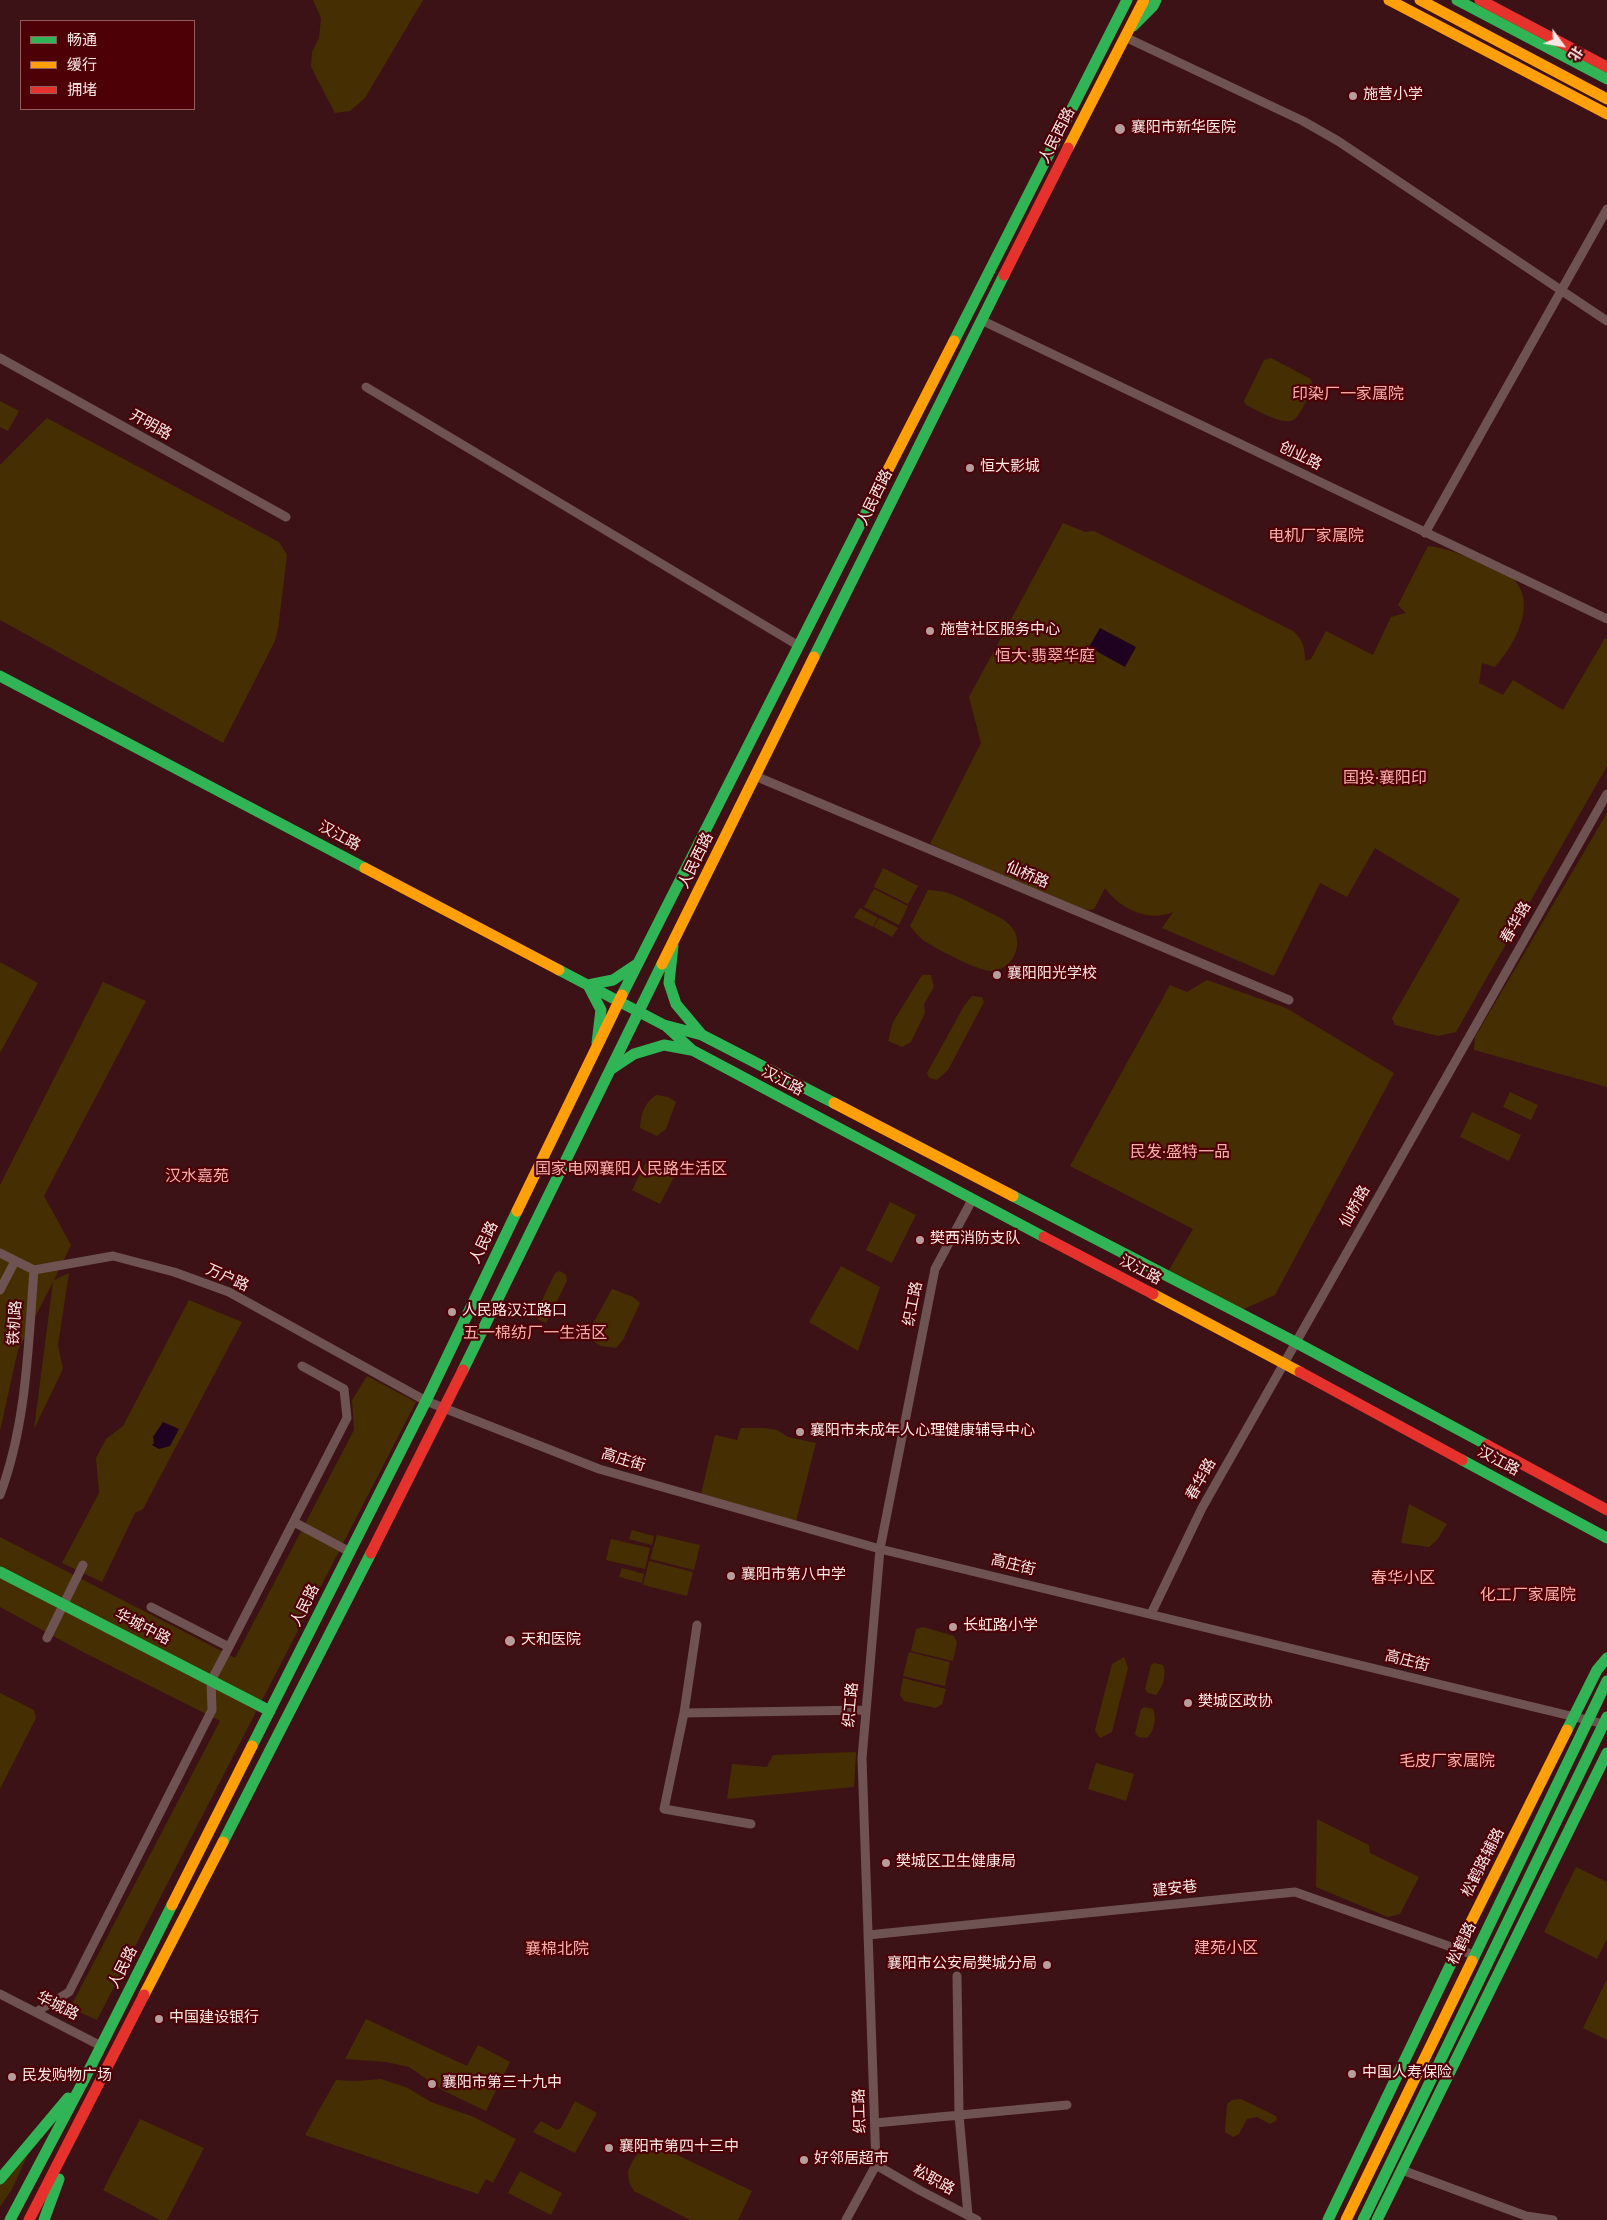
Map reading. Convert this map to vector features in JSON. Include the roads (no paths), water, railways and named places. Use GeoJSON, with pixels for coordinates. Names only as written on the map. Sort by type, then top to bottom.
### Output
{"type":"FeatureCollection","features":[{"type":"Feature","properties":{"kind":"main road","name":"人民西路"},"geometry":{"type":"LineString","coordinates":[[618,1000],[1127,0]]}},
{"type":"Feature","properties":{"kind":"main road","name":"人民西路"},"geometry":{"type":"LineString","coordinates":[[638,1011],[982,320],[1144,0]]}},
{"type":"Feature","properties":{"kind":"main road"},"geometry":{"type":"LineString","coordinates":[[1127,33],[1153,6],[1156,0]]}},
{"type":"Feature","properties":{"kind":"main road"},"geometry":{"type":"LineString","coordinates":[[1390,0],[1607,114]]}},
{"type":"Feature","properties":{"kind":"main road"},"geometry":{"type":"LineString","coordinates":[[1420,0],[1607,99]]}},
{"type":"Feature","properties":{"kind":"main road"},"geometry":{"type":"LineString","coordinates":[[1457,0],[1607,79]]}},
{"type":"Feature","properties":{"kind":"main road"},"geometry":{"type":"LineString","coordinates":[[1480,0],[1607,68]]}},
{"type":"Feature","properties":{"kind":"main road","name":"汉江路"},"geometry":{"type":"LineString","coordinates":[[0,676],[638,1011],[664,1024],[702,1035],[1295,1342],[1607,1510]]}},
{"type":"Feature","properties":{"kind":"main road"},"geometry":{"type":"LineString","coordinates":[[673,944],[669,983],[676,1004],[702,1035]]}},
{"type":"Feature","properties":{"kind":"main road"},"geometry":{"type":"LineString","coordinates":[[597,1046],[601,1010],[588,985],[613,980],[637,964]]}},
{"type":"Feature","properties":{"kind":"main road","name":"人民路"},"geometry":{"type":"LineString","coordinates":[[10,2220],[85,2078],[426,1401],[618,1000]]}},
{"type":"Feature","properties":{"kind":"main road"},"geometry":{"type":"LineString","coordinates":[[30,2220],[445,1408],[638,1011]]}},
{"type":"Feature","properties":{"kind":"main road","name":"汉江路"},"geometry":{"type":"LineString","coordinates":[[664,1024],[692,1050],[972,1200],[1283,1363],[1602,1536],[1607,1544]]}},
{"type":"Feature","properties":{"kind":"main road"},"geometry":{"type":"LineString","coordinates":[[610,1070],[634,1054],[664,1045],[692,1050]]}},
{"type":"Feature","properties":{"kind":"main road","name":"华城中路"},"geometry":{"type":"LineString","coordinates":[[0,1572],[270,1712]]}},
{"type":"Feature","properties":{"kind":"main road","name":"松鹤路辅路"},"geometry":{"type":"LineString","coordinates":[[1333,2219],[1362,2149],[1457,1950],[1597,1670],[1607,1658]]}},
{"type":"Feature","properties":{"kind":"main road","name":"松鹤路"},"geometry":{"type":"LineString","coordinates":[[1346,2220],[1607,1681]]}},
{"type":"Feature","properties":{"kind":"main road","name":"松鹤路"},"geometry":{"type":"LineString","coordinates":[[1363,2220],[1605,1720]]}},
{"type":"Feature","properties":{"kind":"main road"},"geometry":{"type":"LineString","coordinates":[[1377,2220],[1607,1753]]}},
{"type":"Feature","properties":{"kind":"main road"},"geometry":{"type":"LineString","coordinates":[[1574,1785],[1588,1792]]}},
{"type":"Feature","properties":{"kind":"main road"},"geometry":{"type":"LineString","coordinates":[[1471,1996],[1484,2003]]}},
{"type":"Feature","properties":{"kind":"main road"},"geometry":{"type":"LineString","coordinates":[[0,2179],[85,2078]]}},
{"type":"Feature","properties":{"kind":"main road"},"geometry":{"type":"LineString","coordinates":[[44,2220],[75,2134]]}},
{"type":"Feature","properties":{"kind":"main road"},"geometry":{"type":"LineString","coordinates":[[1362,2149],[1376,2156]]}},
{"type":"Feature","properties":{"kind":"main road"},"geometry":{"type":"LineString","coordinates":[[1390,2164],[1402,2170]]}},
{"type":"Feature","properties":{"kind":"street"},"geometry":{"type":"LineString","coordinates":[[1127,33],[1303,121],[1331,137],[1607,321]]}},
{"type":"Feature","properties":{"kind":"street"},"geometry":{"type":"LineString","coordinates":[[1425,533],[1607,209]]}},
{"type":"Feature","properties":{"kind":"street","name":"创业路"},"geometry":{"type":"LineString","coordinates":[[982,320],[1607,619]]}},
{"type":"Feature","properties":{"kind":"street","name":"开明路"},"geometry":{"type":"LineString","coordinates":[[0,358],[286,517]]}},
{"type":"Feature","properties":{"kind":"street"},"geometry":{"type":"LineString","coordinates":[[366,387],[799,646]]}},
{"type":"Feature","properties":{"kind":"street","name":"仙桥路"},"geometry":{"type":"LineString","coordinates":[[755,776],[1289,1000]]}},
{"type":"Feature","properties":{"kind":"street","name":"春华路"},"geometry":{"type":"LineString","coordinates":[[1452,1065],[1607,794]]}},
{"type":"Feature","properties":{"kind":"street","name":"仙桥路"},"geometry":{"type":"LineString","coordinates":[[1283,1363],[1452,1065]]}},
{"type":"Feature","properties":{"kind":"street","name":"织工路"},"geometry":{"type":"LineString","coordinates":[[846,2220],[876,2165],[862,1758],[880,1548],[935,1269],[972,1200]]}},
{"type":"Feature","properties":{"kind":"street"},"geometry":{"type":"LineString","coordinates":[[0,1253],[34,1270]]}},
{"type":"Feature","properties":{"kind":"street","name":"万户路"},"geometry":{"type":"LineString","coordinates":[[34,1270],[113,1256],[174,1272],[229,1292],[426,1401]]}},
{"type":"Feature","properties":{"kind":"street"},"geometry":{"type":"LineString","coordinates":[[0,1290],[14,1261]]}},
{"type":"Feature","properties":{"kind":"street","name":"铁机路"},"geometry":{"type":"LineString","coordinates":[[0,1495],[19,1428],[29,1339],[34,1270]]}},
{"type":"Feature","properties":{"kind":"street","name":"春华路"},"geometry":{"type":"LineString","coordinates":[[1152,1614],[1202,1508],[1283,1363]]}},
{"type":"Feature","properties":{"kind":"street"},"geometry":{"type":"LineString","coordinates":[[36,2012],[69,1992],[212,1710],[211,1681],[347,1418],[344,1389],[302,1366]]}},
{"type":"Feature","properties":{"kind":"street","name":"高庄街"},"geometry":{"type":"LineString","coordinates":[[426,1401],[599,1469],[880,1548],[1589,1720],[1605,1720]]}},
{"type":"Feature","properties":{"kind":"street"},"geometry":{"type":"LineString","coordinates":[[294,1522],[350,1552]]}},
{"type":"Feature","properties":{"kind":"street"},"geometry":{"type":"LineString","coordinates":[[46,1638],[83,1566]]}},
{"type":"Feature","properties":{"kind":"street"},"geometry":{"type":"LineString","coordinates":[[151,1607],[229,1647]]}},
{"type":"Feature","properties":{"kind":"street"},"geometry":{"type":"LineString","coordinates":[[697,1625],[684,1713],[664,1810],[751,1824]]}},
{"type":"Feature","properties":{"kind":"street"},"geometry":{"type":"LineString","coordinates":[[684,1713],[866,1710]]}},
{"type":"Feature","properties":{"kind":"street","name":"建安巷"},"geometry":{"type":"LineString","coordinates":[[868,1935],[1295,1892],[1474,1956]]}},
{"type":"Feature","properties":{"kind":"street"},"geometry":{"type":"LineString","coordinates":[[957,1976],[959,2115],[968,2216]]}},
{"type":"Feature","properties":{"kind":"street","name":"华城路"},"geometry":{"type":"LineString","coordinates":[[0,1994],[101,2046]]}},
{"type":"Feature","properties":{"kind":"street"},"geometry":{"type":"LineString","coordinates":[[875,2123],[1067,2105]]}},
{"type":"Feature","properties":{"kind":"street","name":"松职路"},"geometry":{"type":"LineString","coordinates":[[876,2165],[977,2220]]}},
{"type":"Feature","properties":{"kind":"street"},"geometry":{"type":"LineString","coordinates":[[1402,2170],[1526,2216],[1552,2220]]}},
{"type":"Feature","properties":{"kind":"place","name":"施营小学"},"geometry":{"type":"Point","coordinates":[1353,96]}},
{"type":"Feature","properties":{"kind":"place","name":"襄阳市新华医院"},"geometry":{"type":"Point","coordinates":[1120,129]}},
{"type":"Feature","properties":{"kind":"place","name":"恒大影城"},"geometry":{"type":"Point","coordinates":[970,468]}},
{"type":"Feature","properties":{"kind":"place","name":"施营社区服务中心"},"geometry":{"type":"Point","coordinates":[930,631]}},
{"type":"Feature","properties":{"kind":"place","name":"襄阳阳光学校"},"geometry":{"type":"Point","coordinates":[997,975]}},
{"type":"Feature","properties":{"kind":"place","name":"樊西消防支队"},"geometry":{"type":"Point","coordinates":[920,1240]}},
{"type":"Feature","properties":{"kind":"place","name":"人民路汉江路口"},"geometry":{"type":"Point","coordinates":[452,1312]}},
{"type":"Feature","properties":{"kind":"place","name":"襄阳市未成年人心理健康辅导中心"},"geometry":{"type":"Point","coordinates":[800,1432]}},
{"type":"Feature","properties":{"kind":"place","name":"襄阳市第八中学"},"geometry":{"type":"Point","coordinates":[731,1576]}},
{"type":"Feature","properties":{"kind":"place","name":"长虹路小学"},"geometry":{"type":"Point","coordinates":[953,1627]}},
{"type":"Feature","properties":{"kind":"place","name":"天和医院"},"geometry":{"type":"Point","coordinates":[510,1641]}},
{"type":"Feature","properties":{"kind":"place","name":"樊城区政协"},"geometry":{"type":"Point","coordinates":[1188,1703]}},
{"type":"Feature","properties":{"kind":"place","name":"樊城区卫生健康局"},"geometry":{"type":"Point","coordinates":[886,1863]}},
{"type":"Feature","properties":{"kind":"place","name":"襄阳市公安局樊城分局"},"geometry":{"type":"Point","coordinates":[1047,1965]}},
{"type":"Feature","properties":{"kind":"place","name":"中国建设银行"},"geometry":{"type":"Point","coordinates":[159,2019]}},
{"type":"Feature","properties":{"kind":"place","name":"中国人寿保险"},"geometry":{"type":"Point","coordinates":[1352,2074]}},
{"type":"Feature","properties":{"kind":"place","name":"民发购物广场"},"geometry":{"type":"Point","coordinates":[12,2077]}},
{"type":"Feature","properties":{"kind":"place","name":"襄阳市第三十九中"},"geometry":{"type":"Point","coordinates":[432,2084]}},
{"type":"Feature","properties":{"kind":"place","name":"襄阳市第四十三中"},"geometry":{"type":"Point","coordinates":[609,2148]}},
{"type":"Feature","properties":{"kind":"place","name":"好邻居超市"},"geometry":{"type":"Point","coordinates":[804,2160]}},
{"type":"Feature","properties":{"kind":"district","name":"印染厂一家属院"},"geometry":{"type":"Point","coordinates":[1348,395]}},
{"type":"Feature","properties":{"kind":"district","name":"电机厂家属院"},"geometry":{"type":"Point","coordinates":[1316,537]}},
{"type":"Feature","properties":{"kind":"district","name":"恒大·翡翠华庭"},"geometry":{"type":"Point","coordinates":[1045,657]}},
{"type":"Feature","properties":{"kind":"district","name":"国投·襄阳印"},"geometry":{"type":"Point","coordinates":[1385,779]}},
{"type":"Feature","properties":{"kind":"district","name":"民发·盛特一品"},"geometry":{"type":"Point","coordinates":[1180,1153]}},
{"type":"Feature","properties":{"kind":"district","name":"国家电网襄阳人民路生活区"},"geometry":{"type":"Point","coordinates":[631,1170]}},
{"type":"Feature","properties":{"kind":"district","name":"汉水嘉苑"},"geometry":{"type":"Point","coordinates":[197,1177]}},
{"type":"Feature","properties":{"kind":"district","name":"五一棉纺厂一生活区"},"geometry":{"type":"Point","coordinates":[535,1334]}},
{"type":"Feature","properties":{"kind":"district","name":"春华小区"},"geometry":{"type":"Point","coordinates":[1403,1579]}},
{"type":"Feature","properties":{"kind":"district","name":"化工厂家属院"},"geometry":{"type":"Point","coordinates":[1528,1596]}},
{"type":"Feature","properties":{"kind":"district","name":"毛皮厂家属院"},"geometry":{"type":"Point","coordinates":[1447,1762]}},
{"type":"Feature","properties":{"kind":"district","name":"建苑小区"},"geometry":{"type":"Point","coordinates":[1226,1949]}},
{"type":"Feature","properties":{"kind":"district","name":"襄棉北院"},"geometry":{"type":"Point","coordinates":[557,1950]}}]}
